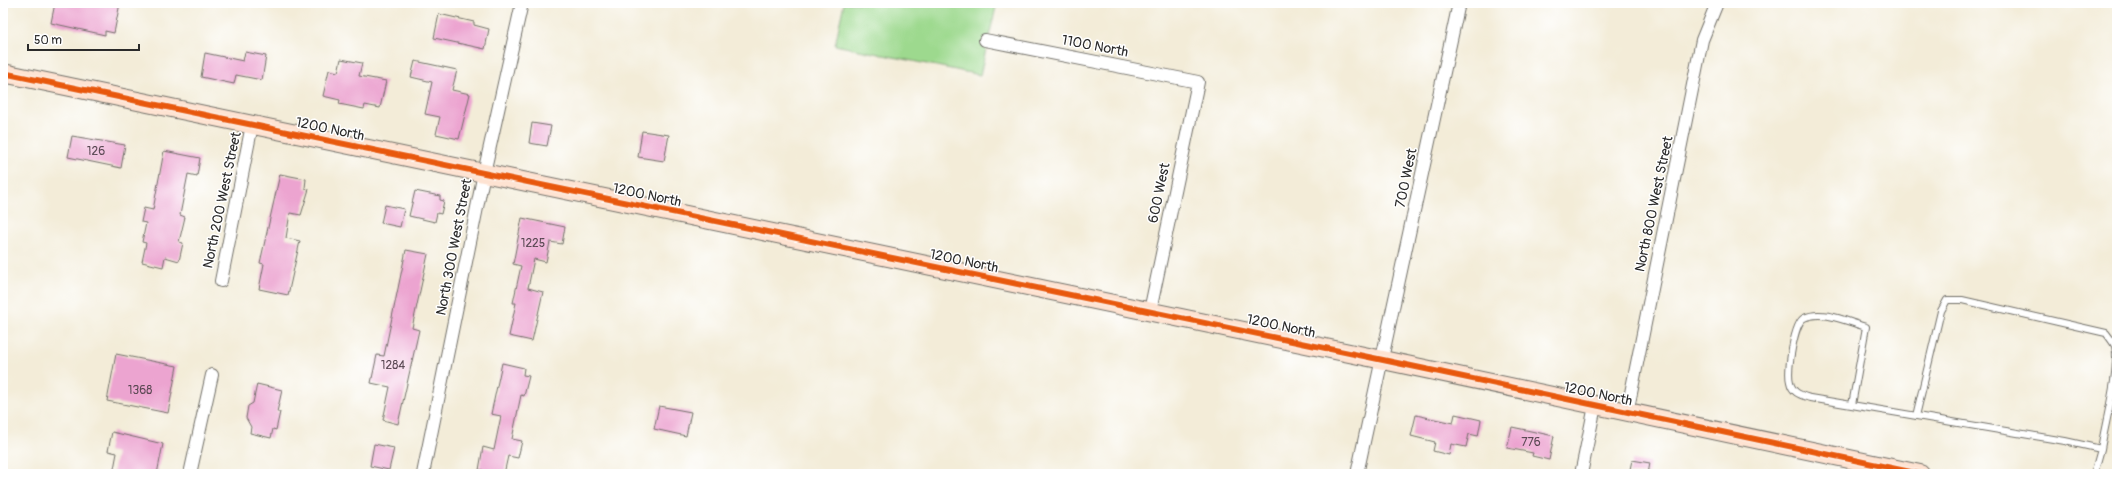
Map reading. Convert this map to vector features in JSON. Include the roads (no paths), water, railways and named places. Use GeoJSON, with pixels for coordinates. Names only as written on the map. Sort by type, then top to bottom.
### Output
{"type":"FeatureCollection","features":[{"type":"Feature","properties":{"kind":"street","name":"North 300 West Street"},"geometry":{"type":"LineString","coordinates":[[423,474],[484,173],[522,3]]}},
{"type":"Feature","properties":{"kind":"street","name":"700 West"},"geometry":{"type":"LineString","coordinates":[[1357,474],[1383,360],[1459,3]]}},
{"type":"Feature","properties":{"kind":"street","name":"North 800 West Street"},"geometry":{"type":"LineString","coordinates":[[1627,413],[1702,40],[1716,3]]}},
{"type":"Feature","properties":{"kind":"street","name":"1100 North"},"geometry":{"type":"LineString","coordinates":[[986,40],[1198,82]]}},
{"type":"Feature","properties":{"kind":"street","name":"1200 North"},"geometry":{"type":"LineString","coordinates":[[3,73],[1150,311],[1920,474]]}},
{"type":"Feature","properties":{"kind":"street","name":"600 West"},"geometry":{"type":"LineString","coordinates":[[1150,311],[1198,82]]}},
{"type":"Feature","properties":{"kind":"street","name":"North 200 West Street"},"geometry":{"type":"LineString","coordinates":[[221,281],[252,125]]}},
{"type":"Feature","properties":{"kind":"street"},"geometry":{"type":"LineString","coordinates":[[190,474],[212,375]]}},
{"type":"Feature","properties":{"kind":"street"},"geometry":{"type":"LineString","coordinates":[[1581,474],[1595,406]]}},
{"type":"Feature","properties":{"kind":"lane"},"geometry":{"type":"LineString","coordinates":[[1916,416],[1941,311],[1947,300],[1962,300],[2106,333],[2114,345],[2116,358],[2114,377],[2094,474]]}},
{"type":"Feature","properties":{"kind":"lane"},"geometry":{"type":"LineString","coordinates":[[1852,405],[1866,327],[1822,315],[1804,318],[1797,325],[1790,366],[1790,383],[1797,394],[1852,405],[2066,441],[2100,449]]}}]}
